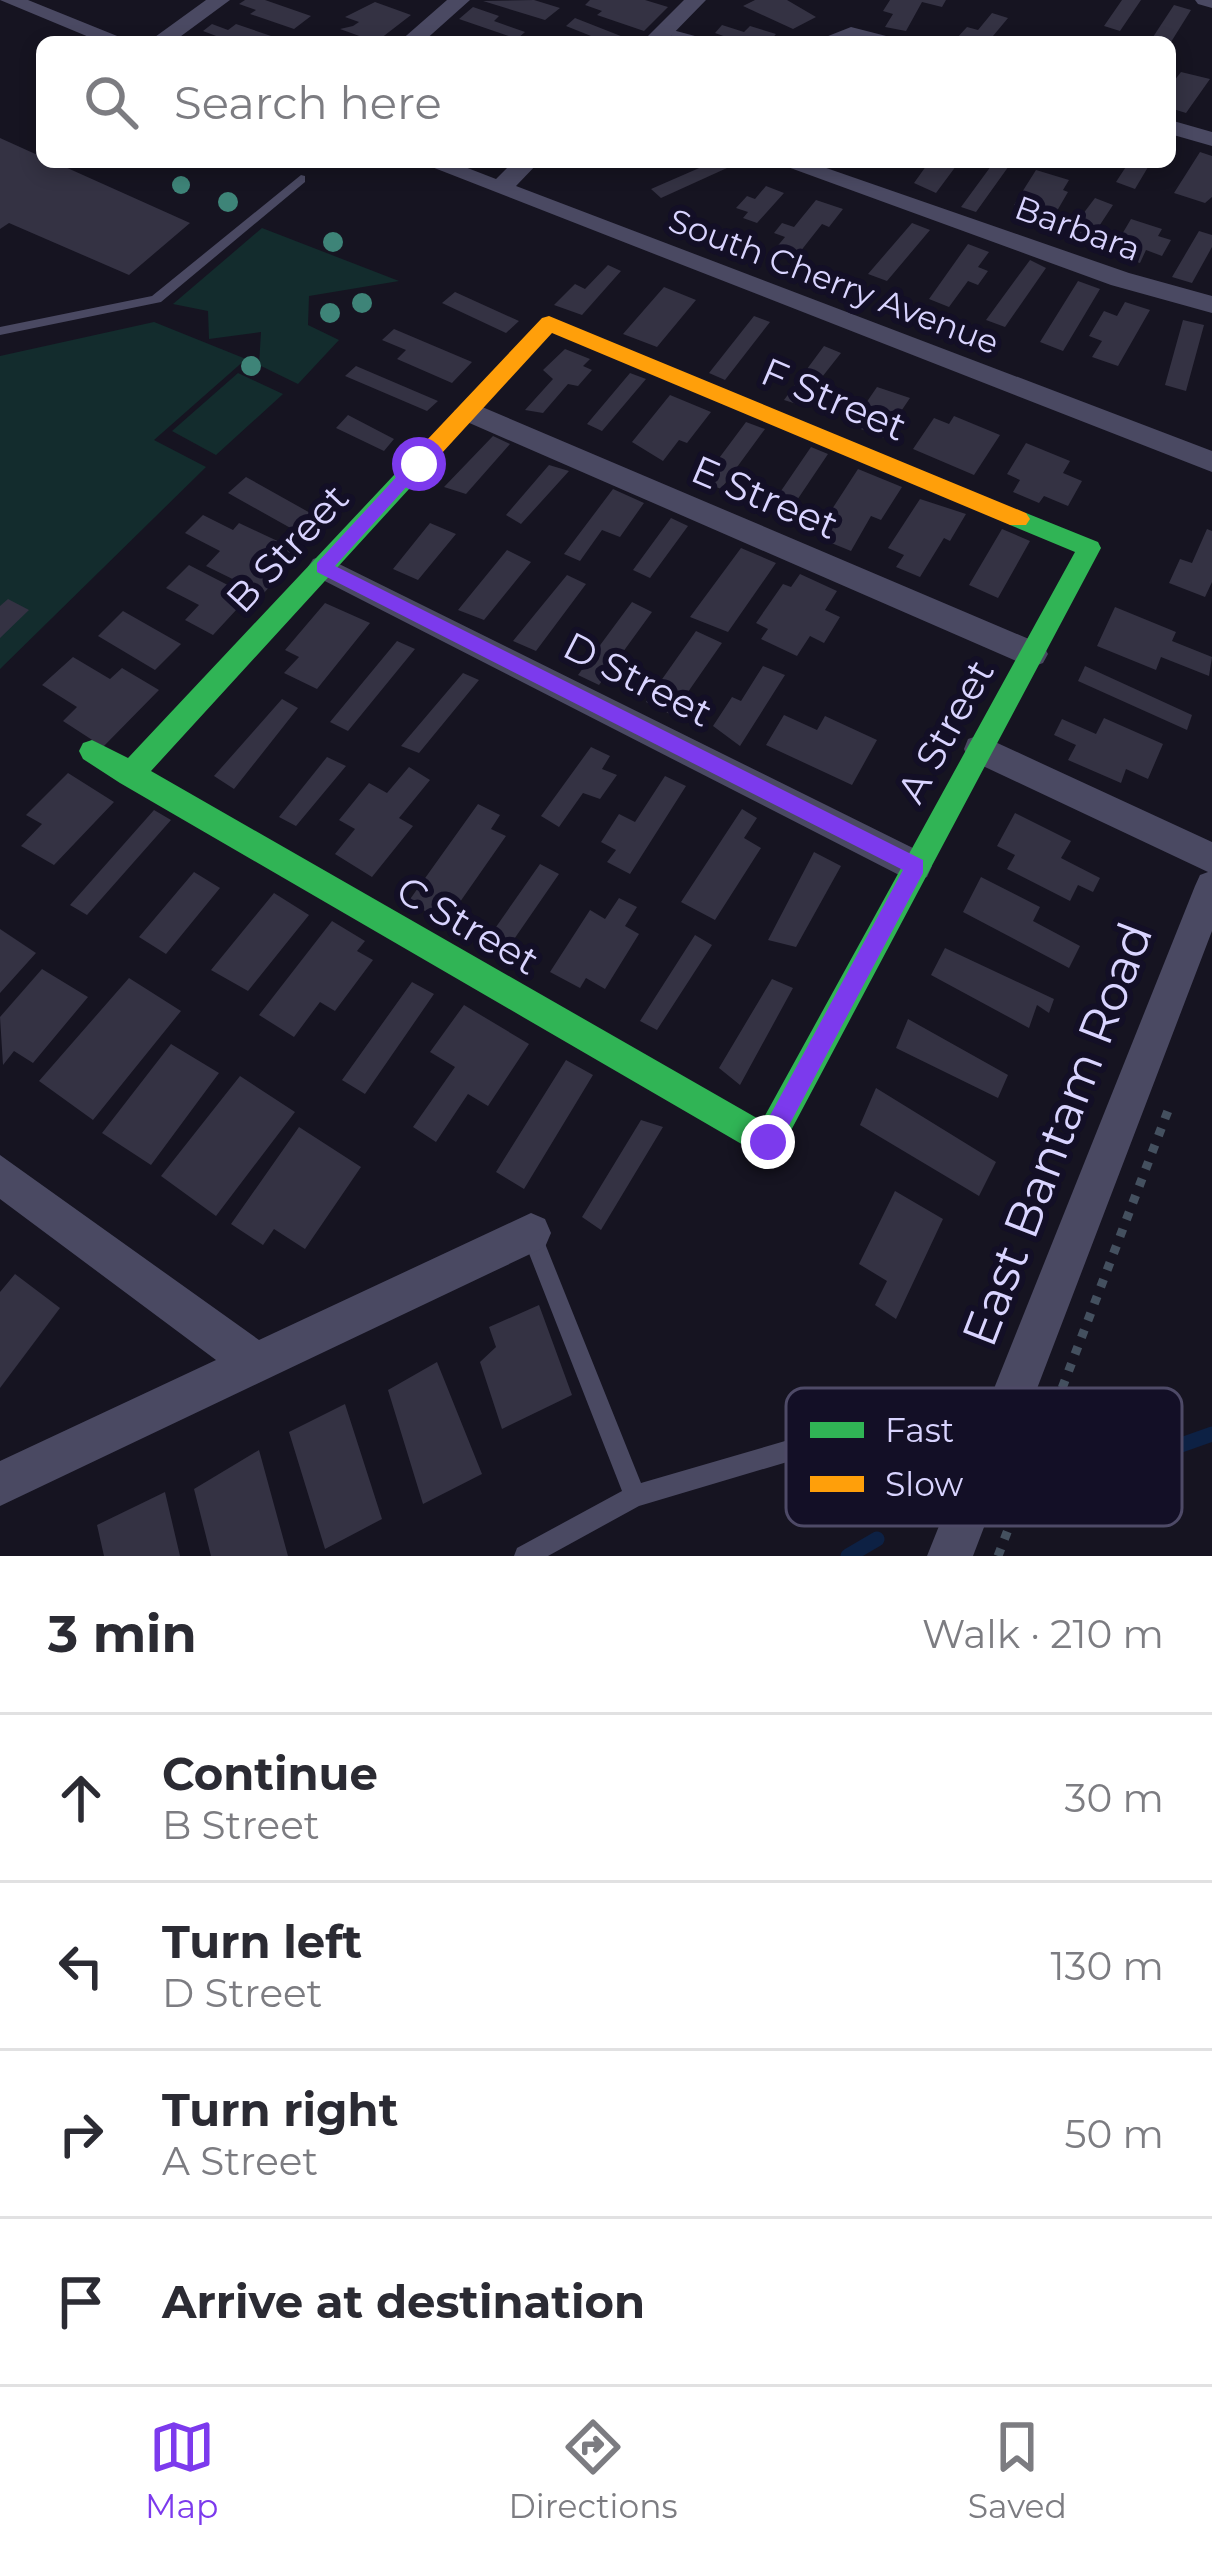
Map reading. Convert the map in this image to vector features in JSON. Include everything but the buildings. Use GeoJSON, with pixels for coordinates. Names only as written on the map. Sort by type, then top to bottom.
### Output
{"type":"FeatureCollection","features":[{"type":"Feature","properties":{"kind":"street"},"geometry":{"type":"LineString","coordinates":[[12,0],[105,36]]}},
{"type":"Feature","properties":{"kind":"street"},"geometry":{"type":"LineString","coordinates":[[168,36],[220,0]]}},
{"type":"Feature","properties":{"kind":"street"},"geometry":{"type":"LineString","coordinates":[[417,36],[460,0]]}},
{"type":"Feature","properties":{"kind":"street"},"geometry":{"type":"LineString","coordinates":[[659,36],[696,0]]}},
{"type":"Feature","properties":{"kind":"street"},"geometry":{"type":"LineString","coordinates":[[1176,129],[1212,140]]}},
{"type":"Feature","properties":{"kind":"street","name":"South Cherry Avenue"},"geometry":{"type":"LineString","coordinates":[[447,168],[1212,462]]}},
{"type":"Feature","properties":{"kind":"street"},"geometry":{"type":"LineString","coordinates":[[500,188],[521,168]]}},
{"type":"Feature","properties":{"kind":"street","name":"Barbara"},"geometry":{"type":"LineString","coordinates":[[803,168],[1160,293],[1212,305]]}},
{"type":"Feature","properties":{"kind":"street","name":"B Street"},"geometry":{"type":"LineString","coordinates":[[130,775],[549,323]]}},
{"type":"Feature","properties":{"kind":"street","name":"F Street"},"geometry":{"type":"LineString","coordinates":[[549,323],[1089,548]]}},
{"type":"Feature","properties":{"kind":"street","name":"E Street"},"geometry":{"type":"LineString","coordinates":[[468,411],[1032,654]]}},
{"type":"Feature","properties":{"kind":"street","name":"A Street"},"geometry":{"type":"LineString","coordinates":[[768,1142],[1089,548]]}},
{"type":"Feature","properties":{"kind":"street","name":"D Street"},"geometry":{"type":"LineString","coordinates":[[323,567],[916,866]]}},
{"type":"Feature","properties":{"kind":"street"},"geometry":{"type":"LineString","coordinates":[[980,749],[1212,858]]}},
{"type":"Feature","properties":{"kind":"street","name":"C Street"},"geometry":{"type":"LineString","coordinates":[[92,751],[768,1142]]}},
{"type":"Feature","properties":{"kind":"street","name":"East Bantam Road"},"geometry":{"type":"LineString","coordinates":[[1018,1388],[1203,935],[1212,886]]}},
{"type":"Feature","properties":{"kind":"street"},"geometry":{"type":"LineString","coordinates":[[0,1175],[255,1363]]}},
{"type":"Feature","properties":{"kind":"street"},"geometry":{"type":"LineString","coordinates":[[0,1484],[531,1234]]}},
{"type":"Feature","properties":{"kind":"street","name":"East Bantam Road"},"geometry":{"type":"LineString","coordinates":[[950,1556],[962,1526]]}},
{"type":"Feature","properties":{"kind":"lane"},"geometry":{"type":"LineString","coordinates":[[0,331],[156,299],[301,179]]}},
{"type":"Feature","properties":{"kind":"lane"},"geometry":{"type":"LineString","coordinates":[[531,1234],[635,1496]]}},
{"type":"Feature","properties":{"kind":"lane"},"geometry":{"type":"LineString","coordinates":[[525,1556],[635,1496],[786,1452]]}},
{"type":"Feature","properties":{"kind":"path"},"geometry":{"type":"LineString","coordinates":[[1062,1388],[1171,1102]]}},
{"type":"Feature","properties":{"kind":"path"},"geometry":{"type":"LineString","coordinates":[[998,1556],[1009,1526]]}},
{"type":"Feature","properties":{"kind":"green space"},"geometry":{"type":"Polygon","coordinates":[[[262,228],[399,281],[309,296],[308,325],[339,340],[298,384],[259,365],[261,332],[209,339],[208,311],[173,304],[262,228]]]}},
{"type":"Feature","properties":{"kind":"green space"},"geometry":{"type":"Polygon","coordinates":[[[154,322],[246,359],[154,440],[206,467],[0,669],[0,356],[154,322]]]}},
{"type":"Feature","properties":{"kind":"green space"},"geometry":{"type":"Polygon","coordinates":[[[238,373],[283,394],[216,455],[172,431],[238,373]]]}},
{"type":"Feature","properties":{"kind":"waterway"},"geometry":{"type":"LineString","coordinates":[[1182,1445],[1212,1434]]}},
{"type":"Feature","properties":{"kind":"waterway"},"geometry":{"type":"LineString","coordinates":[[848,1556],[877,1539]]}},
{"type":"Feature","properties":{"kind":"traffic: fast"},"geometry":{"type":"LineString","coordinates":[[130,775],[434,447]]}},
{"type":"Feature","properties":{"kind":"traffic: fast"},"geometry":{"type":"LineString","coordinates":[[92,751],[768,1142],[1089,548],[1018,519]]}},
{"type":"Feature","properties":{"kind":"traffic: slow"},"geometry":{"type":"LineString","coordinates":[[434,447],[549,323],[1018,519]]}},
{"type":"Feature","properties":{"kind":"route"},"geometry":{"type":"LineString","coordinates":[[419,464],[323,567],[916,866],[768,1142]]}}]}
